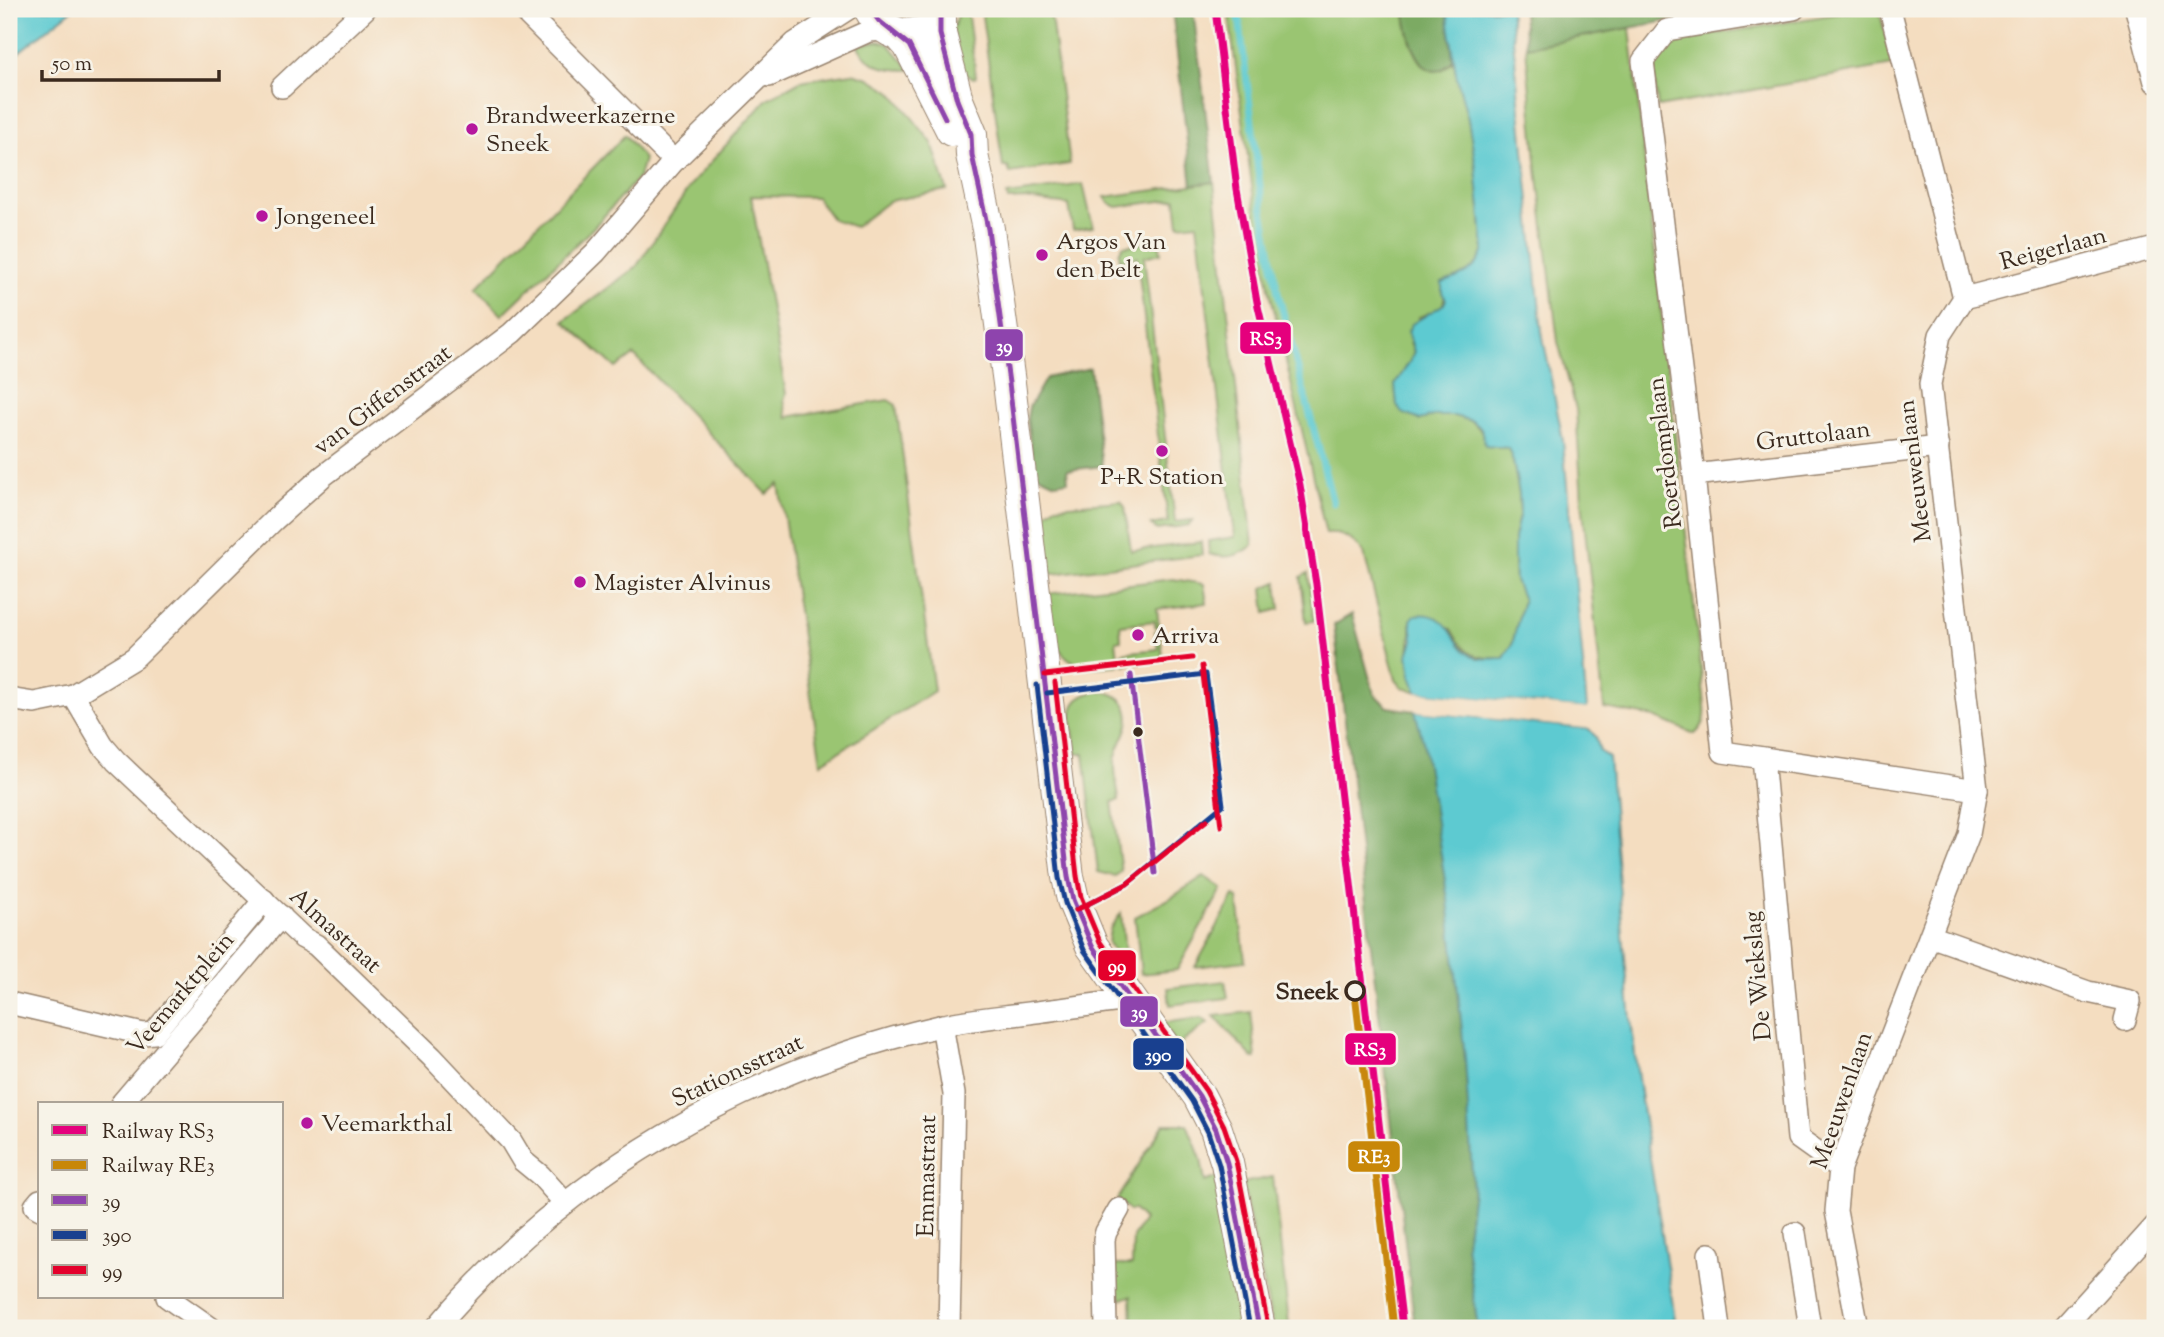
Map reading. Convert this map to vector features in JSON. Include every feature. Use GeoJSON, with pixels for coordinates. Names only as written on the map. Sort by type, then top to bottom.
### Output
{"type":"FeatureCollection","features":[{"type":"Feature","properties":{"kind":"main road"},"geometry":{"type":"LineString","coordinates":[[886,24],[915,34],[927,30],[942,13]]}},
{"type":"Feature","properties":{"kind":"main road"},"geometry":{"type":"LineString","coordinates":[[942,13],[940,34],[957,100],[971,134],[972,155],[988,229],[1073,900],[1092,946],[1199,1096],[1216,1129],[1227,1163],[1259,1328]]}},
{"type":"Feature","properties":{"kind":"main road"},"geometry":{"type":"LineString","coordinates":[[886,24],[909,45],[956,140],[972,155]]}},
{"type":"Feature","properties":{"kind":"street"},"geometry":{"type":"LineString","coordinates":[[282,88],[365,9]]}},
{"type":"Feature","properties":{"kind":"street"},"geometry":{"type":"LineString","coordinates":[[523,9],[674,161]]}},
{"type":"Feature","properties":{"kind":"street","name":"van Giffenstraat"},"geometry":{"type":"LineString","coordinates":[[9,699],[34,703],[74,695],[134,657],[274,520],[323,476],[512,333],[596,252],[674,161],[795,43],[848,9]]}},
{"type":"Feature","properties":{"kind":"street","name":"Roerdomplaan"},"geometry":{"type":"LineString","coordinates":[[1794,9],[1667,30],[1643,61],[1694,475],[1723,751],[1977,790]]}},
{"type":"Feature","properties":{"kind":"street"},"geometry":{"type":"LineString","coordinates":[[1889,9],[1964,298]]}},
{"type":"Feature","properties":{"kind":"street"},"geometry":{"type":"LineString","coordinates":[[2136,9],[2155,82]]}},
{"type":"Feature","properties":{"kind":"street","name":"van Giffenstraat"},"geometry":{"type":"LineString","coordinates":[[754,83],[886,24]]}},
{"type":"Feature","properties":{"kind":"street","name":"Reigerlaan"},"geometry":{"type":"LineString","coordinates":[[1964,298],[2155,248]]}},
{"type":"Feature","properties":{"kind":"street","name":"Meeuwenlaan"},"geometry":{"type":"LineString","coordinates":[[1858,1328],[1836,1211],[1840,1168],[1969,834],[1977,790],[1930,384],[1940,335],[1964,298]]}},
{"type":"Feature","properties":{"kind":"street","name":"Gruttolaan"},"geometry":{"type":"LineString","coordinates":[[1694,475],[1938,447]]}},
{"type":"Feature","properties":{"kind":"street","name":"Almastraat"},"geometry":{"type":"LineString","coordinates":[[74,695],[103,747],[116,761],[303,938],[316,945],[432,1058],[511,1141],[523,1161],[540,1175],[565,1203]]}},
{"type":"Feature","properties":{"kind":"street","name":"De Wiekslag"},"geometry":{"type":"LineString","coordinates":[[1763,758],[1798,1138],[1840,1168]]}},
{"type":"Feature","properties":{"kind":"street"},"geometry":{"type":"LineString","coordinates":[[9,1003],[143,1034],[154,1033],[264,900]]}},
{"type":"Feature","properties":{"kind":"street","name":"Veemarktplein"},"geometry":{"type":"LineString","coordinates":[[123,1102],[281,916]]}},
{"type":"Feature","properties":{"kind":"street"},"geometry":{"type":"LineString","coordinates":[[1930,936],[2088,992],[2130,1001],[2126,1020]]}},
{"type":"Feature","properties":{"kind":"street","name":"Stationsstraat"},"geometry":{"type":"LineString","coordinates":[[436,1328],[465,1294],[499,1261],[565,1203],[676,1127],[757,1086],[819,1060],[942,1025],[1129,1000]]}},
{"type":"Feature","properties":{"kind":"street","name":"Emmastraat"},"geometry":{"type":"LineString","coordinates":[[942,1025],[954,1094],[949,1328]]}},
{"type":"Feature","properties":{"kind":"street"},"geometry":{"type":"LineString","coordinates":[[1106,1328],[1104,1239],[1119,1209]]}},
{"type":"Feature","properties":{"kind":"street"},"geometry":{"type":"LineString","coordinates":[[2063,1328],[2155,1226]]}},
{"type":"Feature","properties":{"kind":"street"},"geometry":{"type":"LineString","coordinates":[[1795,1233],[1810,1328]]}},
{"type":"Feature","properties":{"kind":"street"},"geometry":{"type":"LineString","coordinates":[[1709,1254],[1719,1328]]}},
{"type":"Feature","properties":{"kind":"street"},"geometry":{"type":"LineString","coordinates":[[169,1298],[211,1326]]}},
{"type":"Feature","properties":{"kind":"green space"},"geometry":{"type":"Polygon","coordinates":[[[959,9],[967,9],[974,78],[959,73],[953,29],[959,9]]]}},
{"type":"Feature","properties":{"kind":"green space"},"geometry":{"type":"Polygon","coordinates":[[[981,9],[1050,9],[1070,164],[1010,173],[1008,167],[1003,167],[981,9]]]}},
{"type":"Feature","properties":{"kind":"green space"},"geometry":{"type":"Polygon","coordinates":[[[1172,9],[1193,9],[1214,182],[1192,185],[1172,9]]]}},
{"type":"Feature","properties":{"kind":"green space"},"geometry":{"type":"Polygon","coordinates":[[[1228,9],[1405,9],[1412,45],[1425,66],[1433,71],[1442,69],[1453,60],[1468,119],[1476,167],[1484,250],[1473,268],[1442,283],[1444,302],[1441,306],[1419,317],[1410,342],[1414,351],[1395,385],[1397,405],[1403,413],[1420,420],[1434,416],[1454,416],[1472,421],[1498,448],[1508,447],[1519,493],[1520,512],[1514,538],[1514,557],[1515,580],[1523,600],[1512,645],[1504,658],[1471,654],[1461,645],[1451,629],[1411,620],[1409,664],[1417,692],[1402,687],[1396,680],[1364,553],[1348,538],[1338,534],[1326,534],[1269,288],[1256,216],[1228,9]]]}},
{"type":"Feature","properties":{"kind":"green space"},"geometry":{"type":"Polygon","coordinates":[[[1405,9],[1447,9],[1453,60],[1443,69],[1433,71],[1418,57],[1408,32],[1405,9]]]}},
{"type":"Feature","properties":{"kind":"green space"},"geometry":{"type":"Polygon","coordinates":[[[1547,9],[1687,9],[1689,17],[1526,47],[1523,13],[1547,9]]]}},
{"type":"Feature","properties":{"kind":"green space"},"geometry":{"type":"Polygon","coordinates":[[[1879,9],[1893,65],[1658,107],[1650,45],[1879,9]]]}},
{"type":"Feature","properties":{"kind":"green space"},"geometry":{"type":"Polygon","coordinates":[[[1630,28],[1705,706],[1704,721],[1695,734],[1654,717],[1604,708],[1582,501],[1576,409],[1558,342],[1536,161],[1526,47],[1630,28]]]}},
{"type":"Feature","properties":{"kind":"green space"},"geometry":{"type":"Polygon","coordinates":[[[879,41],[889,44],[911,70],[880,66],[868,59],[857,45],[879,41]]]}},
{"type":"Feature","properties":{"kind":"green space"},"geometry":{"type":"Polygon","coordinates":[[[852,73],[869,78],[892,92],[932,143],[947,190],[889,201],[855,227],[832,219],[816,197],[751,196],[786,394],[784,400],[787,417],[888,400],[896,405],[934,691],[821,763],[779,484],[767,494],[634,355],[616,368],[564,321],[636,267],[693,182],[767,99],[800,81],[852,73]]]}},
{"type":"Feature","properties":{"kind":"green space"},"geometry":{"type":"Polygon","coordinates":[[[625,135],[644,159],[639,177],[594,227],[502,315],[476,288],[625,135]]]}},
{"type":"Feature","properties":{"kind":"green space"},"geometry":{"type":"Polygon","coordinates":[[[1214,182],[1253,545],[1243,552],[1227,557],[1209,554],[1208,541],[1235,537],[1197,223],[1179,225],[1176,199],[1117,207],[1105,197],[1214,182]]]}},
{"type":"Feature","properties":{"kind":"green space"},"geometry":{"type":"Polygon","coordinates":[[[1083,184],[1093,227],[1073,230],[1069,205],[1025,199],[1008,200],[1007,195],[1083,184]]]}},
{"type":"Feature","properties":{"kind":"green space"},"geometry":{"type":"Polygon","coordinates":[[[1154,242],[1160,246],[1161,253],[1144,257],[1175,522],[1193,520],[1189,525],[1157,530],[1151,525],[1168,522],[1137,257],[1120,260],[1119,253],[1123,246],[1154,242]]]}},
{"type":"Feature","properties":{"kind":"green space"},"geometry":{"type":"Polygon","coordinates":[[[1090,368],[1102,466],[1067,470],[1068,481],[1055,483],[1034,473],[1027,418],[1029,407],[1046,378],[1090,368]]]}},
{"type":"Feature","properties":{"kind":"green space"},"geometry":{"type":"Polygon","coordinates":[[[1121,501],[1125,507],[1131,551],[1201,542],[1202,555],[1053,574],[1045,572],[1038,522],[1041,517],[1056,506],[1121,501]]]}},
{"type":"Feature","properties":{"kind":"green space"},"geometry":{"type":"Polygon","coordinates":[[[1308,573],[1314,621],[1306,622],[1301,577],[1308,573]]]}},
{"type":"Feature","properties":{"kind":"green space"},"geometry":{"type":"Polygon","coordinates":[[[1173,579],[1204,584],[1207,603],[1157,609],[1159,627],[1155,627],[1154,621],[1120,625],[1121,640],[1116,641],[1119,665],[1082,665],[1067,657],[1054,641],[1046,594],[1173,579]]]}},
{"type":"Feature","properties":{"kind":"green space"},"geometry":{"type":"Polygon","coordinates":[[[1277,582],[1280,609],[1266,613],[1263,588],[1277,582]]]}},
{"type":"Feature","properties":{"kind":"green space"},"geometry":{"type":"Polygon","coordinates":[[[1352,614],[1374,694],[1388,707],[1415,711],[1424,745],[1448,900],[1465,1058],[1473,1190],[1466,1244],[1478,1328],[1415,1328],[1334,625],[1352,614]]]}},
{"type":"Feature","properties":{"kind":"green space"},"geometry":{"type":"Polygon","coordinates":[[[1160,630],[1163,660],[1124,665],[1122,653],[1158,649],[1155,631],[1160,630]]]}},
{"type":"Feature","properties":{"kind":"green space"},"geometry":{"type":"Polygon","coordinates":[[[1100,691],[1114,694],[1122,700],[1129,718],[1115,761],[1119,800],[1112,802],[1121,872],[1115,876],[1098,872],[1084,754],[1077,754],[1072,722],[1074,706],[1079,699],[1100,691]]]}},
{"type":"Feature","properties":{"kind":"green space"},"geometry":{"type":"Polygon","coordinates":[[[1204,876],[1222,889],[1177,970],[1141,974],[1135,917],[1204,876]]]}},
{"type":"Feature","properties":{"kind":"green space"},"geometry":{"type":"Polygon","coordinates":[[[1234,896],[1238,898],[1245,961],[1195,967],[1234,896]]]}},
{"type":"Feature","properties":{"kind":"green space"},"geometry":{"type":"Polygon","coordinates":[[[1121,913],[1127,971],[1108,943],[1110,929],[1121,913]]]}},
{"type":"Feature","properties":{"kind":"green space"},"geometry":{"type":"Polygon","coordinates":[[[1225,981],[1228,998],[1170,1005],[1168,988],[1225,981]]]}},
{"type":"Feature","properties":{"kind":"green space"},"geometry":{"type":"Polygon","coordinates":[[[1251,1012],[1256,1058],[1253,1058],[1214,1016],[1251,1012]]]}},
{"type":"Feature","properties":{"kind":"green space"},"geometry":{"type":"Polygon","coordinates":[[[1202,1018],[1208,1023],[1177,1046],[1160,1023],[1202,1018]]]}},
{"type":"Feature","properties":{"kind":"green space"},"geometry":{"type":"Polygon","coordinates":[[[1164,1124],[1187,1124],[1201,1159],[1205,1182],[1218,1177],[1247,1328],[1132,1328],[1131,1296],[1115,1301],[1115,1265],[1132,1265],[1133,1237],[1144,1220],[1117,1199],[1164,1124]]]}},
{"type":"Feature","properties":{"kind":"green space"},"geometry":{"type":"Polygon","coordinates":[[[1273,1177],[1289,1324],[1286,1328],[1273,1326],[1242,1183],[1273,1177]]]}},
{"type":"Feature","properties":{"kind":"water"},"geometry":{"type":"Polygon","coordinates":[[[9,9],[73,9],[19,52],[9,66],[9,9]]]}},
{"type":"Feature","properties":{"kind":"water"},"geometry":{"type":"Polygon","coordinates":[[[1447,9],[1510,9],[1542,332],[1563,441],[1587,709],[1417,692],[1411,676],[1408,655],[1413,640],[1411,620],[1415,615],[1438,618],[1467,653],[1475,657],[1504,658],[1512,645],[1523,600],[1515,580],[1514,557],[1514,538],[1520,512],[1519,493],[1508,448],[1485,446],[1481,428],[1472,421],[1454,416],[1434,416],[1420,420],[1402,413],[1397,405],[1395,385],[1414,352],[1408,331],[1412,324],[1444,304],[1446,299],[1442,293],[1442,283],[1473,268],[1484,250],[1476,167],[1468,119],[1456,74],[1447,9]]]}},
{"type":"Feature","properties":{"kind":"water"},"geometry":{"type":"Polygon","coordinates":[[[1415,711],[1589,729],[1596,737],[1600,752],[1609,758],[1636,1064],[1676,1328],[1478,1328],[1466,1244],[1473,1190],[1465,1058],[1448,900],[1424,745],[1415,711]]]}},
{"type":"Feature","properties":{"kind":"pier"},"geometry":{"type":"Polygon","coordinates":[[[1417,692],[1590,709],[1586,712],[1417,695],[1417,692]]]}},
{"type":"Feature","properties":{"kind":"pier"},"geometry":{"type":"Polygon","coordinates":[[[1416,708],[1590,725],[1594,729],[1415,711],[1416,708]]]}},
{"type":"Feature","properties":{"kind":"waterway"},"geometry":{"type":"LineString","coordinates":[[1238,9],[1263,211],[1278,293],[1333,503]]}},
{"type":"Feature","properties":{"kind":"rail line","name":"RS3"},"geometry":{"type":"LineString","coordinates":[[1215,9],[1237,189],[1257,302],[1300,485],[1316,584],[1403,1328]]}},
{"type":"Feature","properties":{"kind":"rail line","name":"RE3"},"geometry":{"type":"LineString","coordinates":[[1354,985],[1394,1328]]}},
{"type":"Feature","properties":{"kind":"transit line","name":"39"},"geometry":{"type":"LineString","coordinates":[[870,9],[879,21],[909,45],[945,118]]}},
{"type":"Feature","properties":{"kind":"transit line","name":"39"},"geometry":{"type":"LineString","coordinates":[[944,9],[940,18],[940,34],[957,100],[971,134],[972,155],[988,229],[1073,900],[1092,946],[1199,1096],[1216,1129],[1227,1163],[1259,1328]]}},
{"type":"Feature","properties":{"kind":"transit line","name":"99"},"geometry":{"type":"LineString","coordinates":[[1045,675],[1192,658]]}},
{"type":"Feature","properties":{"kind":"transit line","name":"99"},"geometry":{"type":"LineString","coordinates":[[1202,666],[1221,826]]}},
{"type":"Feature","properties":{"kind":"transit line","name":"390"},"geometry":{"type":"LineString","coordinates":[[1047,693],[1206,674],[1223,805],[1127,884],[1076,910]]}},
{"type":"Feature","properties":{"kind":"transit line","name":"39"},"geometry":{"type":"LineString","coordinates":[[1131,675],[1155,873]]}},
{"type":"Feature","properties":{"kind":"transit line","name":"99"},"geometry":{"type":"LineString","coordinates":[[1055,683],[1081,897],[1100,942],[1206,1091],[1224,1126],[1236,1161],[1268,1326]]}},
{"type":"Feature","properties":{"kind":"transit line","name":"390"},"geometry":{"type":"LineString","coordinates":[[1037,685],[1059,878],[1065,903],[1084,950],[1192,1101],[1208,1132],[1219,1165],[1250,1328]]}},
{"type":"Feature","properties":{"kind":"transit line","name":"99"},"geometry":{"type":"LineString","coordinates":[[1076,910],[1127,884],[1207,820]]}},
{"type":"Feature","properties":{"kind":"place","name":"Brandweerkazerne Sneek"},"geometry":{"type":"Point","coordinates":[472,129]}},
{"type":"Feature","properties":{"kind":"place","name":"Jongeneel"},"geometry":{"type":"Point","coordinates":[262,216]}},
{"type":"Feature","properties":{"kind":"place","name":"Argos Van den Belt"},"geometry":{"type":"Point","coordinates":[1042,255]}},
{"type":"Feature","properties":{"kind":"place","name":"P+R Station"},"geometry":{"type":"Point","coordinates":[1162,451]}},
{"type":"Feature","properties":{"kind":"place","name":"Magister Alvinus"},"geometry":{"type":"Point","coordinates":[580,582]}},
{"type":"Feature","properties":{"kind":"place","name":"Arriva"},"geometry":{"type":"Point","coordinates":[1138,635]}},
{"type":"Feature","properties":{"kind":"place","name":"Sneek"},"geometry":{"type":"Point","coordinates":[1355,991]}},
{"type":"Feature","properties":{"kind":"place","name":"Veemarkthal"},"geometry":{"type":"Point","coordinates":[307,1123]}}]}
